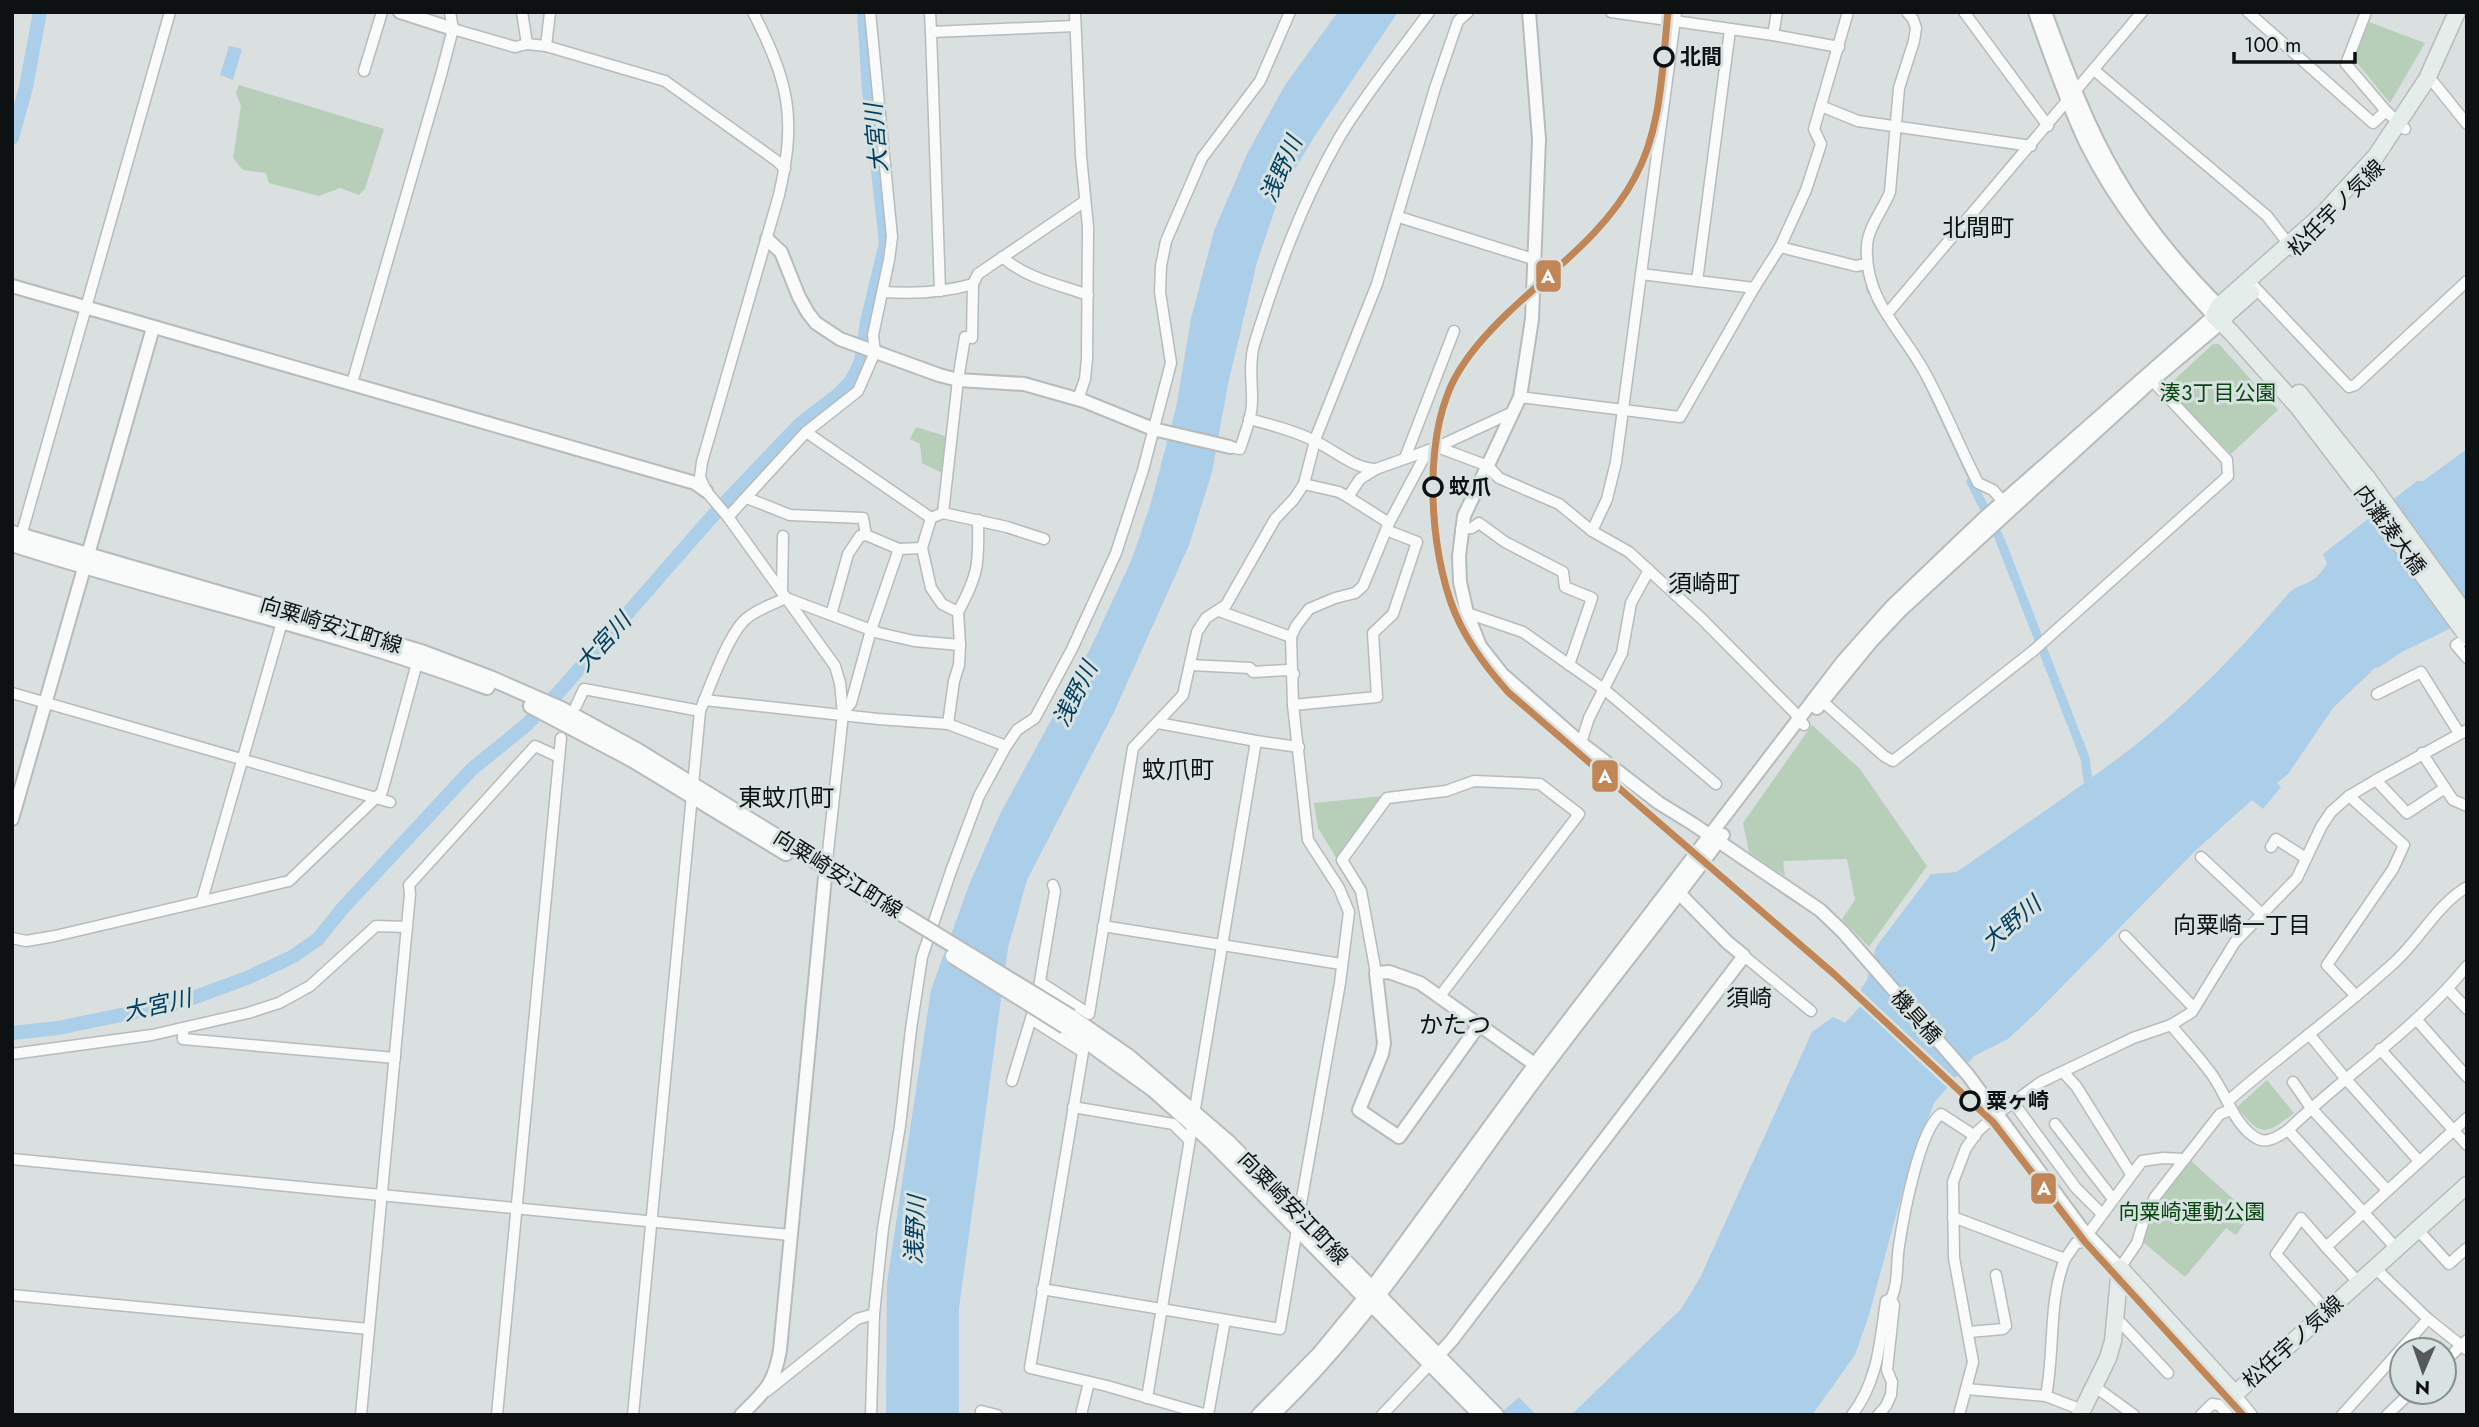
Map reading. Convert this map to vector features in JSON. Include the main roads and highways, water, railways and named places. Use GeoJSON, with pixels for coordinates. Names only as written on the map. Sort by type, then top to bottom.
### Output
{"type":"FeatureCollection","features":[{"type":"Feature","properties":{"kind":"main road","name":"松任宇ノ気線"},"geometry":{"type":"LineString","coordinates":[[2431,81],[2457,12]]}},
{"type":"Feature","properties":{"kind":"main road","name":"松任宇ノ気線"},"geometry":{"type":"LineString","coordinates":[[2316,422],[2220,315],[2291,247],[2361,187],[2386,157],[2397,121],[2431,81],[2461,31],[2467,15]]}},
{"type":"Feature","properties":{"kind":"main road","name":"内灘湊大橋"},"geometry":{"type":"LineString","coordinates":[[2316,422],[2368,479],[2467,616]]}},
{"type":"Feature","properties":{"kind":"main road","name":"内灘湊大橋"},"geometry":{"type":"LineString","coordinates":[[2316,422],[2356,483],[2467,637]]}},
{"type":"Feature","properties":{"kind":"main road","name":"向粟崎安江町線"},"geometry":{"type":"LineString","coordinates":[[15,538],[282,622],[488,682]]}},
{"type":"Feature","properties":{"kind":"main road","name":"向粟崎安江町線"},"geometry":{"type":"LineString","coordinates":[[87,560],[421,652],[559,714],[692,790],[1068,1022],[1154,1090],[1231,1160],[1298,1222],[1451,1377],[1496,1415]]}},
{"type":"Feature","properties":{"kind":"main road","name":"松任宇ノ気線"},"geometry":{"type":"LineString","coordinates":[[2081,1412],[2108,1359],[2113,1341],[2120,1268],[2235,1394],[2467,1185]]}},
{"type":"Feature","properties":{"kind":"main road","name":"向粟崎安江町線"},"geometry":{"type":"LineString","coordinates":[[1451,1377],[1481,1415]]}},
{"type":"Feature","properties":{"kind":"water","name":"浅野川"},"geometry":{"type":"Polygon","coordinates":[[[1338,12],[1398,12],[1316,134],[1281,192],[1257,262],[1228,384],[1212,472],[1189,545],[1114,712],[1027,880],[1008,948],[959,1308],[959,1415],[886,1415],[887,1283],[931,990],[969,885],[1000,814],[1091,647],[1132,559],[1151,503],[1176,408],[1191,319],[1214,231],[1247,154],[1285,85],[1338,12]]]}},
{"type":"Feature","properties":{"kind":"water"},"geometry":{"type":"Polygon","coordinates":[[[229,46],[242,49],[233,80],[220,75],[229,46]]]}},
{"type":"Feature","properties":{"kind":"water","name":"大野川"},"geometry":{"type":"Polygon","coordinates":[[[2467,449],[2467,620],[2376,667],[2333,708],[2288,774],[2277,783],[2281,787],[2263,809],[2252,800],[2195,851],[2008,1039],[1974,1056],[1934,1103],[1909,1167],[1869,1315],[1855,1355],[1812,1415],[1571,1415],[1681,1309],[1700,1278],[1812,1032],[1833,1017],[1845,1023],[1866,1000],[1859,993],[1867,980],[1876,947],[1931,874],[1957,872],[2144,738],[2219,670],[2292,590],[2317,577],[2327,563],[2323,554],[2417,481],[2423,481],[2467,449]]]}},
{"type":"Feature","properties":{"kind":"water"},"geometry":{"type":"Polygon","coordinates":[[[1519,1397],[1536,1415],[1499,1415],[1500,1414],[1519,1397]]]}},
{"type":"Feature","properties":{"kind":"waterway"},"geometry":{"type":"LineString","coordinates":[[12,138],[26,87],[40,12]]}},
{"type":"Feature","properties":{"kind":"waterway","name":"大宮川"},"geometry":{"type":"LineString","coordinates":[[12,1033],[58,1028],[179,1003],[247,978],[292,957],[318,939],[342,909],[472,769],[525,726],[558,693],[709,520],[800,424],[839,394],[852,380],[861,362],[867,322],[886,243],[869,91],[864,12]]}},
{"type":"Feature","properties":{"kind":"waterway"},"geometry":{"type":"LineString","coordinates":[[1865,273],[1868,292]]}},
{"type":"Feature","properties":{"kind":"waterway"},"geometry":{"type":"LineString","coordinates":[[1873,302],[1883,317]]}},
{"type":"Feature","properties":{"kind":"waterway"},"geometry":{"type":"LineString","coordinates":[[1887,323],[1904,349]]}},
{"type":"Feature","properties":{"kind":"waterway"},"geometry":{"type":"LineString","coordinates":[[1910,359],[1918,370]]}},
{"type":"Feature","properties":{"kind":"waterway"},"geometry":{"type":"LineString","coordinates":[[1921,376],[1971,482]]}},
{"type":"Feature","properties":{"kind":"waterway"},"geometry":{"type":"LineString","coordinates":[[1971,482],[1999,537],[2085,758],[2088,780]]}},
{"type":"Feature","properties":{"kind":"place","name":"北間"},"geometry":{"type":"Point","coordinates":[1664,57]}},
{"type":"Feature","properties":{"kind":"place","name":"蚊爪"},"geometry":{"type":"Point","coordinates":[1433,487]}},
{"type":"Feature","properties":{"kind":"place","name":"粟ヶ崎"},"geometry":{"type":"Point","coordinates":[1970,1101]}},
{"type":"Feature","properties":{"kind":"district","name":"北間町"},"geometry":{"type":"Point","coordinates":[1978,228]}},
{"type":"Feature","properties":{"kind":"district","name":"須崎町"},"geometry":{"type":"Point","coordinates":[1704,584]}},
{"type":"Feature","properties":{"kind":"district","name":"蚊爪町"},"geometry":{"type":"Point","coordinates":[1178,770]}},
{"type":"Feature","properties":{"kind":"district","name":"東蚊爪町"},"geometry":{"type":"Point","coordinates":[786,798]}},
{"type":"Feature","properties":{"kind":"district","name":"向粟崎一丁目"},"geometry":{"type":"Point","coordinates":[2242,925]}},
{"type":"Feature","properties":{"kind":"district","name":"須崎"},"geometry":{"type":"Point","coordinates":[1749,998]}},
{"type":"Feature","properties":{"kind":"district","name":"かたつ"},"geometry":{"type":"Point","coordinates":[1455,1025]}},
{"type":"Feature","properties":{"kind":"park label","name":"湊３丁目公園"},"geometry":{"type":"Point","coordinates":[2218,393]}},
{"type":"Feature","properties":{"kind":"park label","name":"向粟崎運動公園"},"geometry":{"type":"Point","coordinates":[2192,1212]}}]}
